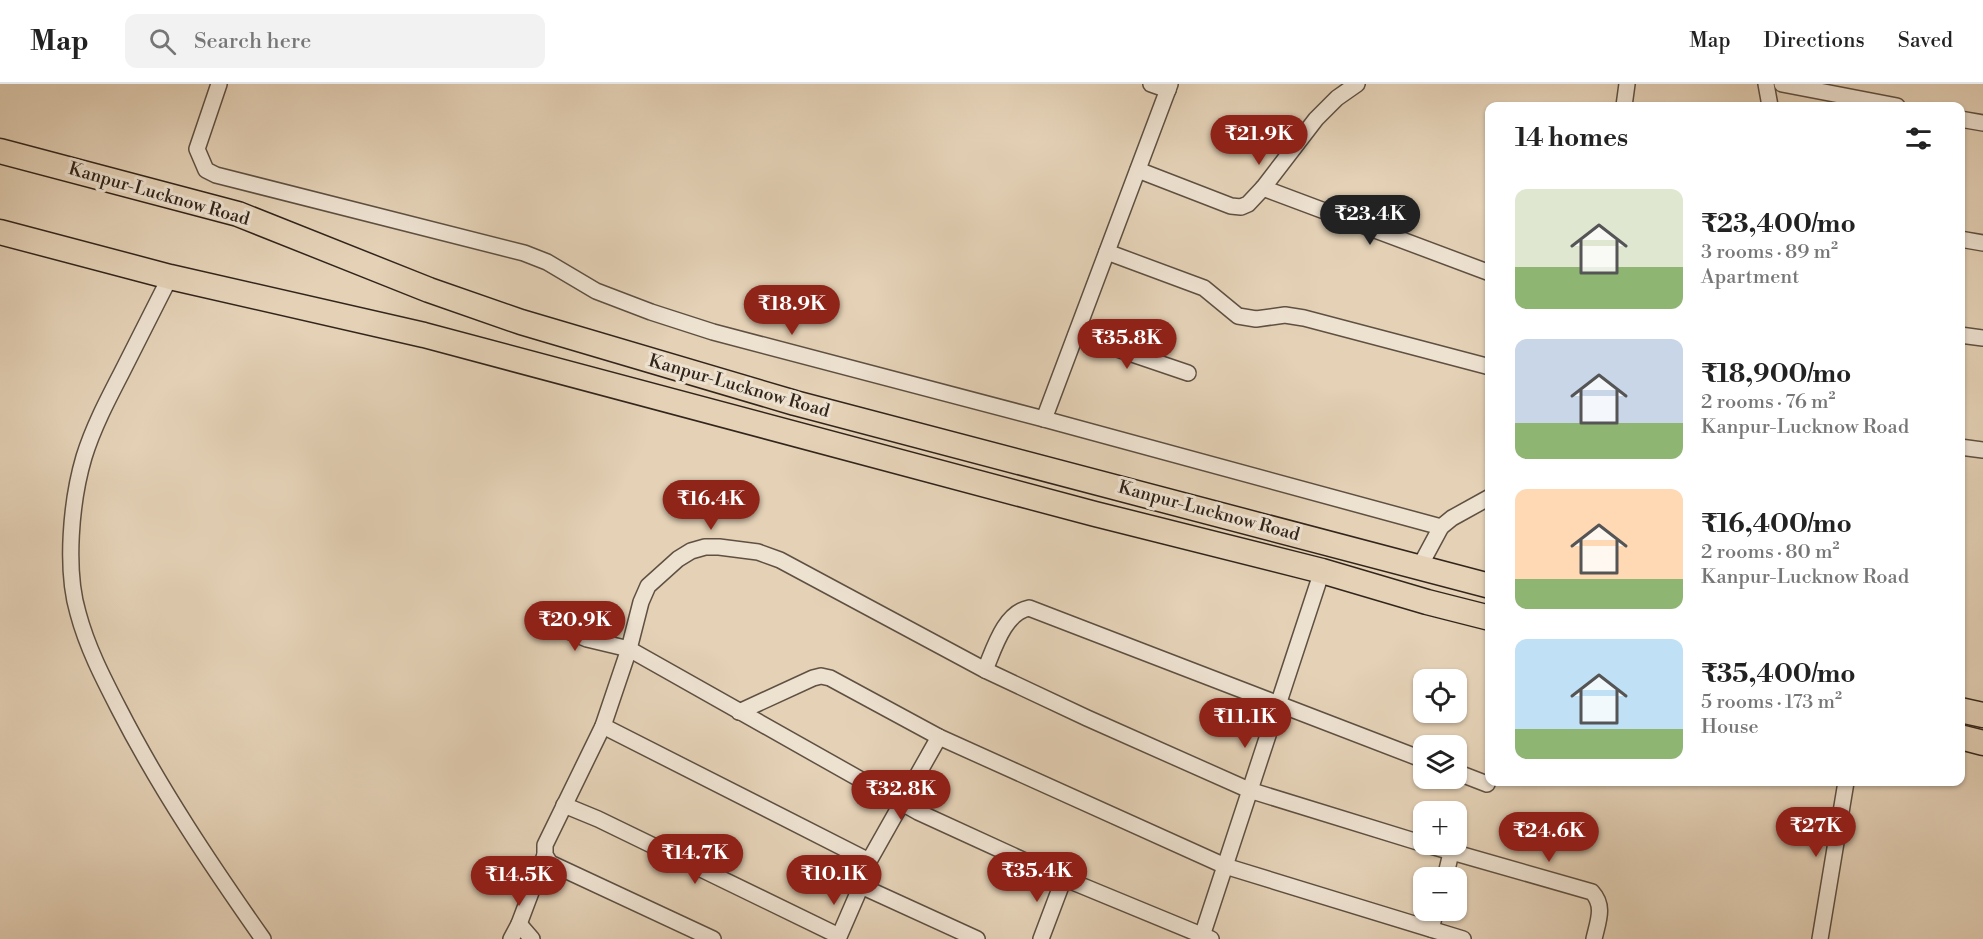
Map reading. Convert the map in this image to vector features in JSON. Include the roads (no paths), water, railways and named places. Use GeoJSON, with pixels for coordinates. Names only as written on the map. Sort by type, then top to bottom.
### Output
{"type":"FeatureCollection","features":[{"type":"Feature","properties":{"kind":"highway","name":"Kanpur-Lucknow Road"},"geometry":{"type":"LineString","coordinates":[[0,151],[238,214],[429,290],[532,326],[795,403],[1485,585]]}},
{"type":"Feature","properties":{"kind":"highway","name":"Kanpur-Lucknow Road"},"geometry":{"type":"LineString","coordinates":[[0,232],[162,275],[424,335],[1095,514],[1323,571],[1426,602],[1485,617]]}},
{"type":"Feature","properties":{"kind":"highway"},"geometry":{"type":"LineString","coordinates":[[1965,711],[1983,715]]}},
{"type":"Feature","properties":{"kind":"highway"},"geometry":{"type":"LineString","coordinates":[[1965,738],[1983,743]]}},
{"type":"Feature","properties":{"kind":"street"},"geometry":{"type":"LineString","coordinates":[[219,84],[197,149],[206,170],[216,175],[524,253],[547,262],[596,291],[713,332],[1441,527]]}},
{"type":"Feature","properties":{"kind":"street"},"geometry":{"type":"LineString","coordinates":[[1044,419],[1169,87],[1151,84]]}},
{"type":"Feature","properties":{"kind":"street"},"geometry":{"type":"LineString","coordinates":[[1138,170],[1231,206],[1241,207],[1248,204],[1263,188],[1316,118],[1337,98],[1357,84]]}},
{"type":"Feature","properties":{"kind":"street"},"geometry":{"type":"LineString","coordinates":[[1625,102],[1628,84]]}},
{"type":"Feature","properties":{"kind":"street"},"geometry":{"type":"LineString","coordinates":[[1766,84],[1769,102]]}},
{"type":"Feature","properties":{"kind":"street"},"geometry":{"type":"LineString","coordinates":[[1782,84],[1876,102]]}},
{"type":"Feature","properties":{"kind":"street"},"geometry":{"type":"LineString","coordinates":[[1965,120],[1983,123]]}},
{"type":"Feature","properties":{"kind":"street"},"geometry":{"type":"LineString","coordinates":[[1263,188],[1485,271]]}},
{"type":"Feature","properties":{"kind":"street"},"geometry":{"type":"LineString","coordinates":[[1965,240],[1983,243]]}},
{"type":"Feature","properties":{"kind":"street"},"geometry":{"type":"LineString","coordinates":[[1107,252],[1204,288],[1238,316],[1256,320],[1285,315],[1304,318],[1485,366]]}},
{"type":"Feature","properties":{"kind":"street"},"geometry":{"type":"LineString","coordinates":[[162,275],[99,417],[84,458],[74,508],[71,548],[72,584],[88,645],[144,758],[225,885],[263,939]]}},
{"type":"Feature","properties":{"kind":"street"},"geometry":{"type":"LineString","coordinates":[[1076,334],[1188,373]]}},
{"type":"Feature","properties":{"kind":"street"},"geometry":{"type":"LineString","coordinates":[[1965,336],[1983,338]]}},
{"type":"Feature","properties":{"kind":"street"},"geometry":{"type":"LineString","coordinates":[[1965,448],[1983,450]]}},
{"type":"Feature","properties":{"kind":"street"},"geometry":{"type":"LineString","coordinates":[[1420,566],[1441,527],[1452,518],[1485,500]]}},
{"type":"Feature","properties":{"kind":"street"},"geometry":{"type":"LineString","coordinates":[[511,939],[545,855],[545,845],[603,726],[648,586],[678,558],[691,551],[719,547],[758,552],[780,560],[985,670],[1249,790],[1413,841]]}},
{"type":"Feature","properties":{"kind":"street"},"geometry":{"type":"LineString","coordinates":[[535,617],[587,639],[629,649],[901,802],[1064,878],[1204,938],[1249,790],[1323,571]]}},
{"type":"Feature","properties":{"kind":"street"},"geometry":{"type":"LineString","coordinates":[[985,670],[999,637],[1014,615],[1022,609],[1029,608],[1413,756]]}},
{"type":"Feature","properties":{"kind":"street"},"geometry":{"type":"LineString","coordinates":[[739,712],[821,676],[830,678],[939,737],[1225,867],[1463,939]]}},
{"type":"Feature","properties":{"kind":"street"},"geometry":{"type":"LineString","coordinates":[[603,726],[869,861]]}},
{"type":"Feature","properties":{"kind":"street"},"geometry":{"type":"LineString","coordinates":[[939,737],[858,878],[858,883],[977,939]]}},
{"type":"Feature","properties":{"kind":"street"},"geometry":{"type":"LineString","coordinates":[[1467,776],[1485,783]]}},
{"type":"Feature","properties":{"kind":"street"},"geometry":{"type":"LineString","coordinates":[[1820,939],[1845,786]]}},
{"type":"Feature","properties":{"kind":"street"},"geometry":{"type":"LineString","coordinates":[[564,805],[598,819],[839,937],[861,886]]}},
{"type":"Feature","properties":{"kind":"street"},"geometry":{"type":"LineString","coordinates":[[545,855],[550,863],[564,871],[713,939]]}},
{"type":"Feature","properties":{"kind":"street"},"geometry":{"type":"LineString","coordinates":[[1458,855],[1592,892],[1598,899],[1600,907],[1594,939]]}},
{"type":"Feature","properties":{"kind":"street"},"geometry":{"type":"LineString","coordinates":[[1041,939],[1064,878]]}},
{"type":"Feature","properties":{"kind":"street"},"geometry":{"type":"LineString","coordinates":[[1431,929],[1433,921]]}},
{"type":"Feature","properties":{"kind":"street"},"geometry":{"type":"LineString","coordinates":[[519,924],[532,939]]}}]}
